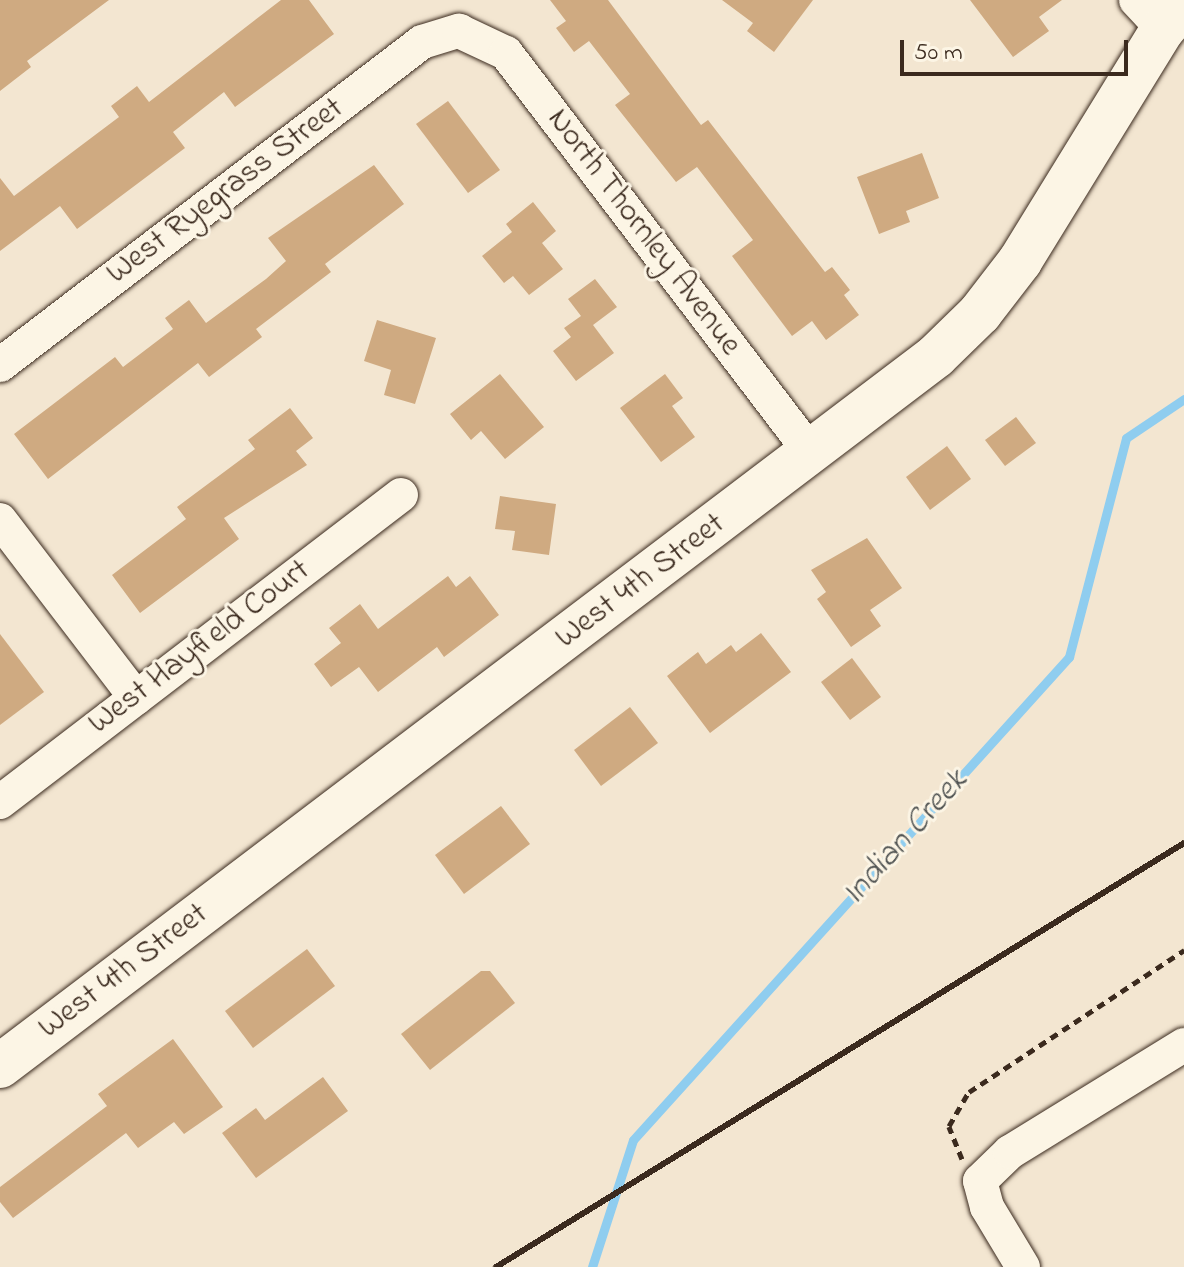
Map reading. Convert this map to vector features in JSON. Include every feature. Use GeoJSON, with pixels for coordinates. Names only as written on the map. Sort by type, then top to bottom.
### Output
{"type":"FeatureCollection","features":[{"type":"Feature","properties":{"kind":"main road","name":"West 4th Street"},"geometry":{"type":"LineString","coordinates":[[0,1066],[936,356],[980,313],[1020,261],[1161,11]]}},
{"type":"Feature","properties":{"kind":"street","name":"North Thornley Avenue"},"geometry":{"type":"LineString","coordinates":[[459,31],[506,53],[811,453]]}},
{"type":"Feature","properties":{"kind":"street","name":"West Ryegrass Street"},"geometry":{"type":"LineString","coordinates":[[0,365],[422,42],[459,31]]}},
{"type":"Feature","properties":{"kind":"street","name":"West Hayfield Court"},"geometry":{"type":"LineString","coordinates":[[0,802],[401,495]]}},
{"type":"Feature","properties":{"kind":"street"},"geometry":{"type":"LineString","coordinates":[[0,520],[136,698]]}},
{"type":"Feature","properties":{"kind":"street"},"geometry":{"type":"LineString","coordinates":[[1023,1267],[987,1207],[980,1181],[1010,1152],[1184,1045]]}},
{"type":"Feature","properties":{"kind":"path"},"geometry":{"type":"LineString","coordinates":[[980,1181],[955,1151],[949,1126],[969,1092],[1184,950]]}},
{"type":"Feature","properties":{"kind":"building"},"geometry":{"type":"Polygon","coordinates":[[[0,0],[109,0],[27,61],[31,67],[0,91],[0,0]]]}},
{"type":"Feature","properties":{"kind":"building"},"geometry":{"type":"Polygon","coordinates":[[[281,0],[309,0],[334,34],[235,107],[224,92],[173,132],[185,148],[77,229],[60,206],[0,251],[0,178],[14,196],[119,117],[111,106],[137,86],[149,102],[281,0]]]}},
{"type":"Feature","properties":{"kind":"building"},"geometry":{"type":"Polygon","coordinates":[[[550,0],[608,0],[701,125],[708,120],[825,272],[832,267],[850,290],[844,295],[859,315],[826,340],[812,321],[792,336],[732,256],[753,240],[697,167],[676,182],[615,105],[630,94],[589,41],[574,52],[556,28],[566,21],[550,0]]]}},
{"type":"Feature","properties":{"kind":"building"},"geometry":{"type":"Polygon","coordinates":[[[722,0],[813,0],[774,52],[747,31],[753,23],[722,0]]]}},
{"type":"Feature","properties":{"kind":"building"},"geometry":{"type":"Polygon","coordinates":[[[970,0],[1062,0],[1039,17],[1049,31],[1013,57],[970,0]]]}},
{"type":"Feature","properties":{"kind":"building"},"geometry":{"type":"Polygon","coordinates":[[[448,101],[500,170],[468,193],[416,124],[448,101]]]}},
{"type":"Feature","properties":{"kind":"building"},"geometry":{"type":"Polygon","coordinates":[[[922,153],[939,198],[906,211],[910,222],[879,234],[857,177],[922,153]]]}},
{"type":"Feature","properties":{"kind":"building"},"geometry":{"type":"Polygon","coordinates":[[[374,165],[404,204],[325,264],[331,272],[256,329],[262,337],[209,377],[198,363],[48,479],[14,434],[115,357],[123,367],[173,329],[165,318],[189,300],[206,323],[266,279],[286,261],[268,238],[374,165]]]}},
{"type":"Feature","properties":{"kind":"building"},"geometry":{"type":"Polygon","coordinates":[[[533,202],[556,231],[542,243],[563,269],[529,295],[513,276],[504,283],[482,256],[512,232],[506,224],[533,202]]]}},
{"type":"Feature","properties":{"kind":"building"},"geometry":{"type":"Polygon","coordinates":[[[595,279],[617,307],[593,325],[614,353],[576,381],[553,351],[571,337],[564,328],[581,316],[568,299],[595,279]]]}},
{"type":"Feature","properties":{"kind":"building"},"geometry":{"type":"Polygon","coordinates":[[[377,320],[436,338],[415,404],[384,395],[391,370],[364,361],[377,320]]]}},
{"type":"Feature","properties":{"kind":"building"},"geometry":{"type":"Polygon","coordinates":[[[500,374],[544,427],[505,459],[481,431],[471,440],[450,414],[500,374]]]}},
{"type":"Feature","properties":{"kind":"building"},"geometry":{"type":"Polygon","coordinates":[[[665,374],[683,398],[672,406],[695,437],[661,462],[620,408],[665,374]]]}},
{"type":"Feature","properties":{"kind":"building"},"geometry":{"type":"Polygon","coordinates":[[[290,408],[313,438],[296,451],[307,465],[224,518],[239,539],[140,613],[112,575],[186,519],[177,507],[255,449],[248,440],[290,408]]]}},
{"type":"Feature","properties":{"kind":"building"},"geometry":{"type":"Polygon","coordinates":[[[1016,417],[1036,443],[1005,466],[985,440],[1016,417]]]}},
{"type":"Feature","properties":{"kind":"building"},"geometry":{"type":"Polygon","coordinates":[[[947,446],[971,479],[930,510],[906,477],[947,446]]]}},
{"type":"Feature","properties":{"kind":"building"},"geometry":{"type":"Polygon","coordinates":[[[500,496],[556,504],[549,555],[512,550],[515,531],[495,529],[500,496]]]}},
{"type":"Feature","properties":{"kind":"building"},"geometry":{"type":"Polygon","coordinates":[[[867,538],[902,588],[870,610],[881,626],[851,647],[817,599],[826,592],[811,570],[867,538]]]}},
{"type":"Feature","properties":{"kind":"building"},"geometry":{"type":"Polygon","coordinates":[[[448,576],[456,587],[470,576],[499,615],[444,657],[437,647],[378,692],[359,667],[331,687],[314,664],[341,643],[329,628],[360,604],[378,629],[448,576]]]}},
{"type":"Feature","properties":{"kind":"building"},"geometry":{"type":"Polygon","coordinates":[[[761,633],[791,672],[710,733],[667,676],[698,652],[706,664],[731,645],[736,652],[761,633]]]}},
{"type":"Feature","properties":{"kind":"building"},"geometry":{"type":"Polygon","coordinates":[[[0,634],[44,692],[0,725],[0,634]]]}},
{"type":"Feature","properties":{"kind":"building"},"geometry":{"type":"Polygon","coordinates":[[[852,658],[881,697],[850,720],[821,682],[852,658]]]}},
{"type":"Feature","properties":{"kind":"building"},"geometry":{"type":"Polygon","coordinates":[[[630,707],[658,743],[601,786],[574,750],[630,707]]]}},
{"type":"Feature","properties":{"kind":"building"},"geometry":{"type":"Polygon","coordinates":[[[501,806],[530,844],[464,894],[435,855],[501,806]]]}},
{"type":"Feature","properties":{"kind":"building"},"geometry":{"type":"Polygon","coordinates":[[[307,949],[335,986],[253,1048],[225,1011],[307,949]]]}},
{"type":"Feature","properties":{"kind":"building"},"geometry":{"type":"Polygon","coordinates":[[[481,971],[490,971],[515,1003],[430,1070],[401,1034],[481,971]]]}},
{"type":"Feature","properties":{"kind":"building"},"geometry":{"type":"Polygon","coordinates":[[[173,1039],[223,1107],[184,1134],[174,1122],[138,1148],[126,1133],[13,1218],[0,1202],[0,1187],[107,1106],[98,1094],[173,1039]]]}},
{"type":"Feature","properties":{"kind":"building"},"geometry":{"type":"Polygon","coordinates":[[[323,1077],[348,1111],[256,1178],[222,1133],[256,1108],[265,1120],[323,1077]]]}},
{"type":"Feature","properties":{"kind":"waterway","name":"Indian Creek"},"geometry":{"type":"LineString","coordinates":[[592,1267],[633,1140],[1069,657],[1126,438],[1184,399]]}},
{"type":"Feature","properties":{"kind":"railway"},"geometry":{"type":"LineString","coordinates":[[496,1267],[1184,843]]}}]}
